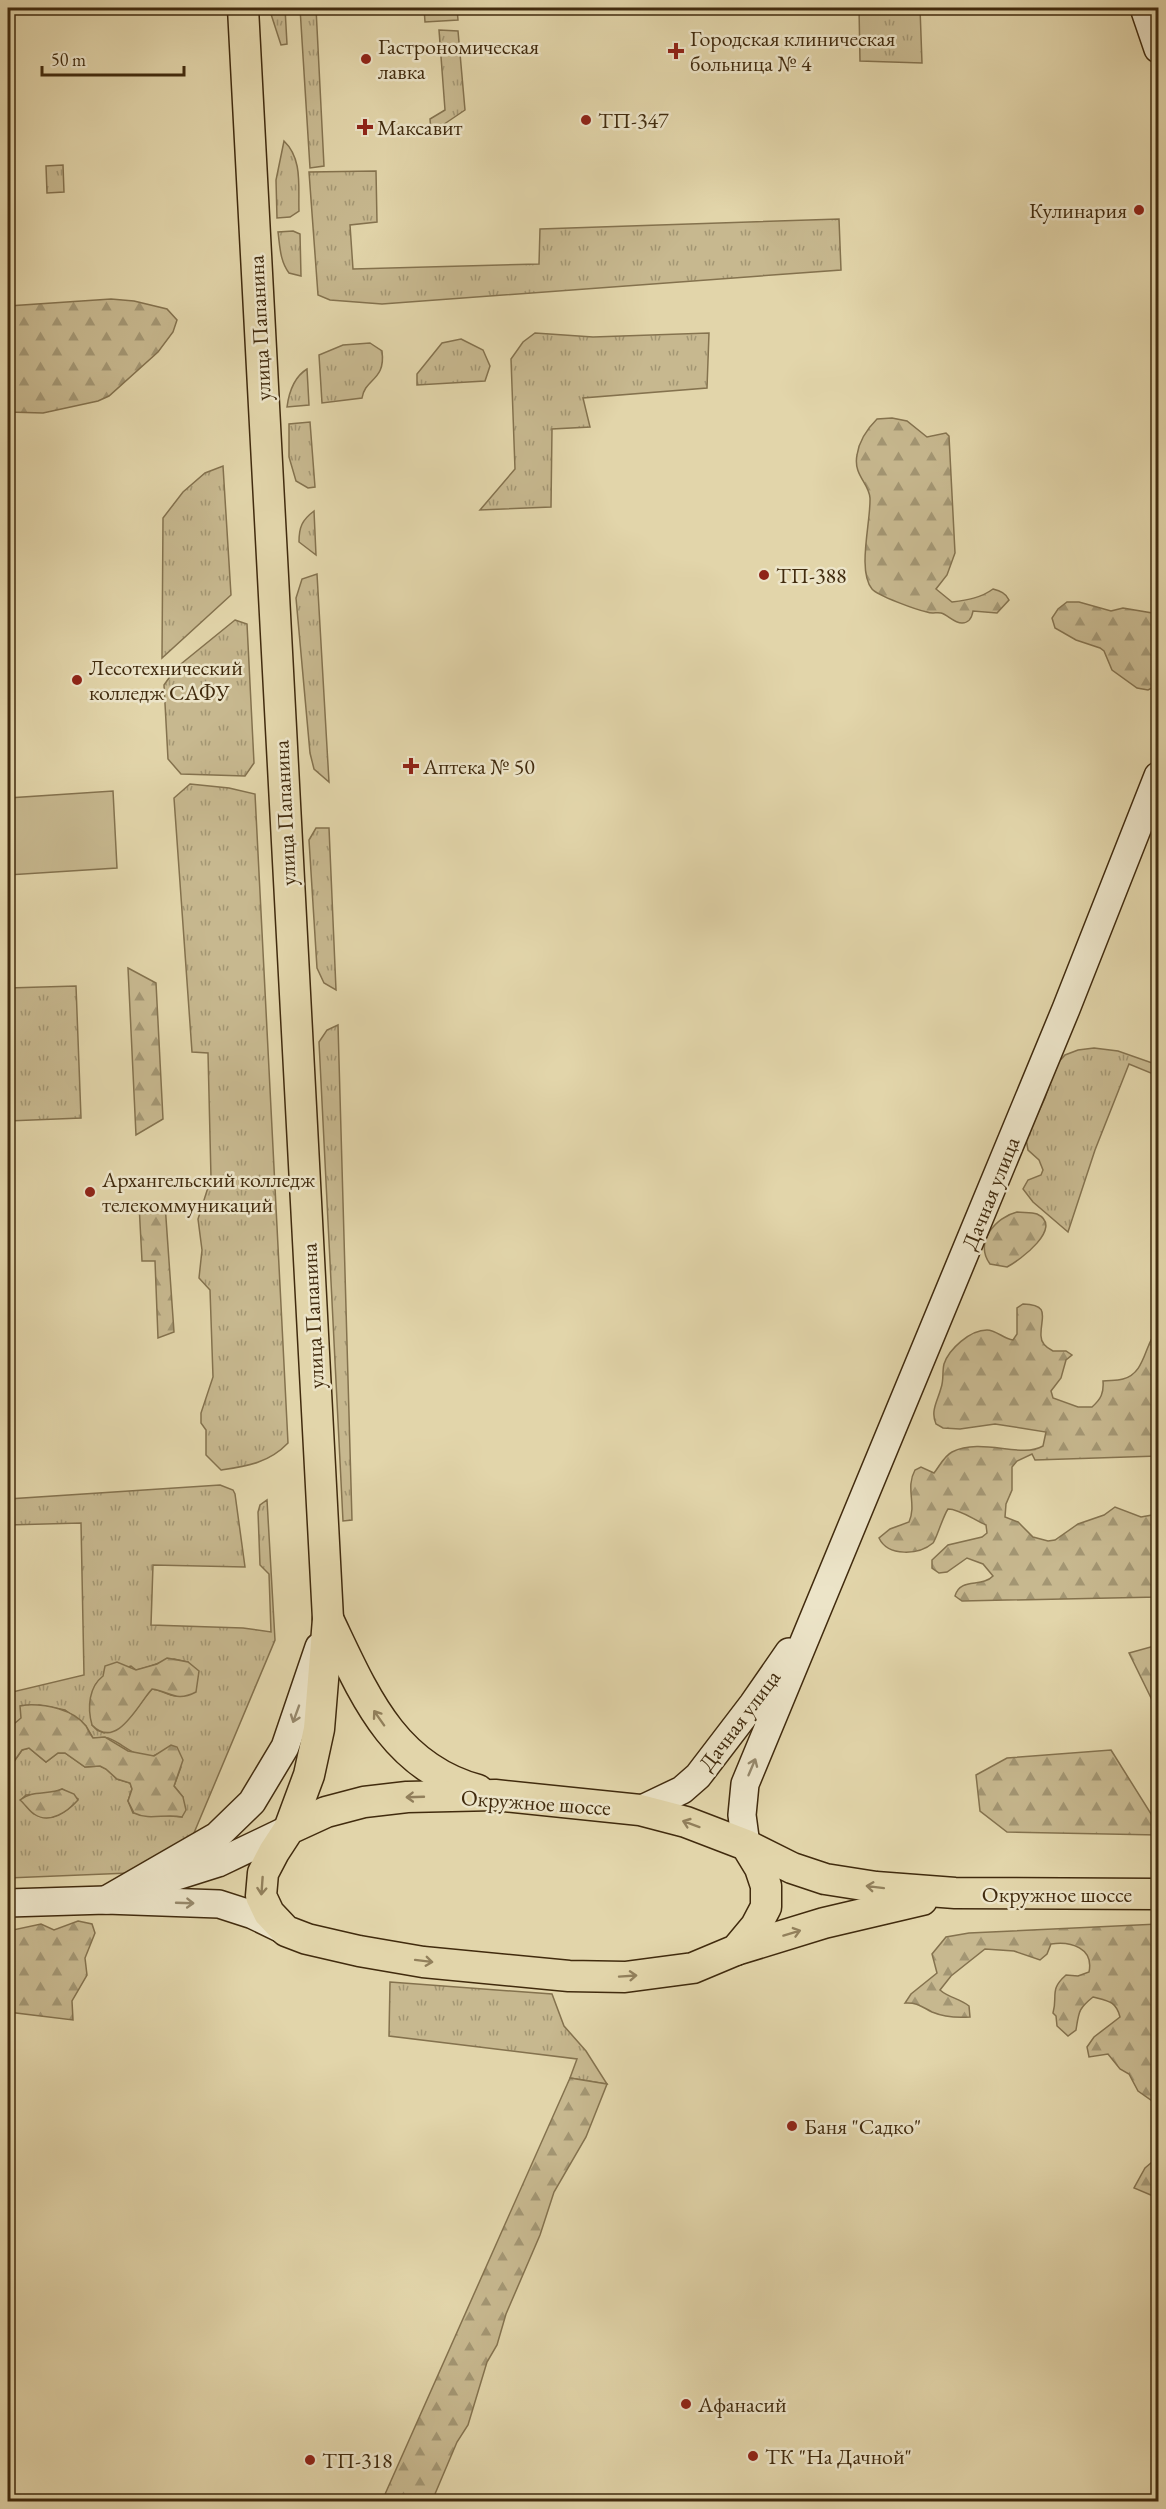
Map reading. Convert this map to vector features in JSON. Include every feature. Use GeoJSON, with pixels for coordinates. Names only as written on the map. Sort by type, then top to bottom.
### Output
{"type":"FeatureCollection","features":[{"type":"Feature","properties":{"kind":"main road","name":"улица Папанина"},"geometry":{"type":"LineString","coordinates":[[243,8],[271,573],[328,1619],[319,1729],[309,1775],[289,1829]]}},
{"type":"Feature","properties":{"kind":"main road","name":"улица Папанина"},"geometry":{"type":"LineString","coordinates":[[328,1619],[367,1700],[382,1724],[435,1772],[461,1785],[495,1795]]}},
{"type":"Feature","properties":{"kind":"main road","name":"Окружное шоссе"},"geometry":{"type":"LineString","coordinates":[[289,1829],[326,1812],[364,1802],[407,1797],[495,1795],[640,1810],[686,1822],[746,1845],[792,1868],[825,1879],[876,1887],[955,1893],[1158,1894]]}},
{"type":"Feature","properties":{"kind":"main road"},"geometry":{"type":"LineString","coordinates":[[286,1931],[269,1913],[261,1896],[263,1873],[289,1829]]}},
{"type":"Feature","properties":{"kind":"main road","name":"Окружное шоссе"},"geometry":{"type":"LineString","coordinates":[[736,1950],[756,1926],[766,1907],[766,1886],[760,1868],[746,1845]]}},
{"type":"Feature","properties":{"kind":"main road","name":"Окружное шоссе"},"geometry":{"type":"LineString","coordinates":[[286,1931],[306,1939],[359,1951],[423,1962],[569,1976],[625,1977],[693,1968],[736,1950],[824,1923],[955,1893]]}},
{"type":"Feature","properties":{"kind":"street"},"geometry":{"type":"LineString","coordinates":[[1144,8],[1158,49]]}},
{"type":"Feature","properties":{"kind":"street","name":"Дачная улица"},"geometry":{"type":"LineString","coordinates":[[746,1845],[742,1815],[745,1784],[1057,1031],[1158,776]]}},
{"type":"Feature","properties":{"kind":"street","name":"Дачная улица"},"geometry":{"type":"LineString","coordinates":[[640,1810],[682,1790],[698,1776],[753,1704],[819,1609]]}},
{"type":"Feature","properties":{"kind":"street","name":"улица Папанина"},"geometry":{"type":"LineString","coordinates":[[106,1900],[217,1836],[252,1802],[285,1747],[328,1619]]}},
{"type":"Feature","properties":{"kind":"street","name":"Окружное шоссе"},"geometry":{"type":"LineString","coordinates":[[106,1900],[218,1863],[289,1829]]}},
{"type":"Feature","properties":{"kind":"street","name":"Окружное шоссе"},"geometry":{"type":"LineString","coordinates":[[8,1903],[106,1900],[219,1904],[253,1915],[286,1931]]}},
{"type":"Feature","properties":{"kind":"green space"},"geometry":{"type":"Polygon","coordinates":[[[269,8],[285,8],[287,44],[281,45],[269,8]]]}},
{"type":"Feature","properties":{"kind":"green space"},"geometry":{"type":"Polygon","coordinates":[[[300,8],[316,8],[324,166],[310,168],[300,8]]]}},
{"type":"Feature","properties":{"kind":"green space"},"geometry":{"type":"Polygon","coordinates":[[[424,8],[457,8],[458,20],[425,22],[424,8]]]}},
{"type":"Feature","properties":{"kind":"green space"},"geometry":{"type":"Polygon","coordinates":[[[859,8],[920,8],[922,63],[860,61],[859,8]]]}},
{"type":"Feature","properties":{"kind":"green space"},"geometry":{"type":"Polygon","coordinates":[[[9,11],[9,104],[12,145],[8,145],[9,11]]]}},
{"type":"Feature","properties":{"kind":"green space"},"geometry":{"type":"Polygon","coordinates":[[[439,30],[458,31],[465,110],[431,133],[430,119],[445,110],[439,30]]]}},
{"type":"Feature","properties":{"kind":"green space"},"geometry":{"type":"Polygon","coordinates":[[[284,141],[290,148],[297,165],[299,211],[290,217],[277,218],[276,180],[284,141]]]}},
{"type":"Feature","properties":{"kind":"green space"},"geometry":{"type":"Polygon","coordinates":[[[63,165],[64,192],[47,193],[46,166],[63,165]]]}},
{"type":"Feature","properties":{"kind":"green space"},"geometry":{"type":"Polygon","coordinates":[[[376,171],[377,222],[350,225],[353,269],[539,264],[540,229],[839,219],[841,270],[382,304],[330,300],[318,295],[309,172],[376,171]]]}},
{"type":"Feature","properties":{"kind":"green space"},"geometry":{"type":"Polygon","coordinates":[[[293,231],[300,234],[301,276],[289,273],[281,254],[278,232],[293,231]]]}},
{"type":"Feature","properties":{"kind":"green space"},"geometry":{"type":"Polygon","coordinates":[[[111,299],[134,301],[167,309],[177,320],[173,332],[158,352],[109,396],[98,401],[43,413],[8,412],[8,306],[111,299]]]}},
{"type":"Feature","properties":{"kind":"green space"},"geometry":{"type":"Polygon","coordinates":[[[535,333],[593,337],[709,333],[707,388],[583,398],[590,427],[552,429],[551,507],[480,510],[515,469],[511,359],[523,342],[535,333]]]}},
{"type":"Feature","properties":{"kind":"green space"},"geometry":{"type":"Polygon","coordinates":[[[461,339],[483,350],[490,366],[485,381],[417,385],[417,374],[442,343],[461,339]]]}},
{"type":"Feature","properties":{"kind":"green space"},"geometry":{"type":"Polygon","coordinates":[[[370,343],[382,351],[381,368],[367,386],[362,398],[322,403],[319,355],[343,345],[370,343]]]}},
{"type":"Feature","properties":{"kind":"green space"},"geometry":{"type":"Polygon","coordinates":[[[307,369],[309,405],[287,407],[293,385],[307,369]]]}},
{"type":"Feature","properties":{"kind":"green space"},"geometry":{"type":"Polygon","coordinates":[[[892,418],[907,421],[927,437],[946,433],[949,436],[955,553],[947,575],[936,589],[952,602],[979,597],[993,589],[1004,594],[1009,600],[997,613],[973,611],[968,621],[959,623],[941,613],[929,613],[915,609],[872,589],[868,581],[865,558],[870,498],[856,462],[862,440],[873,423],[877,419],[892,418]]]}},
{"type":"Feature","properties":{"kind":"green space"},"geometry":{"type":"Polygon","coordinates":[[[310,422],[315,487],[308,488],[296,481],[289,457],[289,424],[310,422]]]}},
{"type":"Feature","properties":{"kind":"green space"},"geometry":{"type":"Polygon","coordinates":[[[223,466],[231,595],[162,658],[163,518],[183,492],[205,473],[223,466]]]}},
{"type":"Feature","properties":{"kind":"green space"},"geometry":{"type":"Polygon","coordinates":[[[314,511],[316,555],[299,542],[302,524],[314,511]]]}},
{"type":"Feature","properties":{"kind":"green space"},"geometry":{"type":"Polygon","coordinates":[[[317,574],[329,782],[314,769],[310,753],[296,598],[302,579],[317,574]]]}},
{"type":"Feature","properties":{"kind":"green space"},"geometry":{"type":"Polygon","coordinates":[[[1067,602],[1079,602],[1111,611],[1123,608],[1158,614],[1158,685],[1148,690],[1137,688],[1112,670],[1104,651],[1100,648],[1076,640],[1055,628],[1052,618],[1067,602]]]}},
{"type":"Feature","properties":{"kind":"green space"},"geometry":{"type":"Polygon","coordinates":[[[235,620],[247,624],[254,763],[245,776],[181,774],[168,759],[164,685],[176,668],[235,620]]]}},
{"type":"Feature","properties":{"kind":"green space"},"geometry":{"type":"Polygon","coordinates":[[[190,784],[229,788],[255,794],[288,1443],[265,1459],[249,1465],[221,1470],[206,1455],[206,1430],[201,1423],[201,1413],[213,1377],[210,1290],[199,1278],[202,1250],[198,1219],[211,1178],[208,1053],[192,1052],[174,798],[190,784]]]}},
{"type":"Feature","properties":{"kind":"green space"},"geometry":{"type":"Polygon","coordinates":[[[113,791],[117,868],[8,875],[8,798],[113,791]]]}},
{"type":"Feature","properties":{"kind":"green space"},"geometry":{"type":"Polygon","coordinates":[[[316,828],[329,828],[336,990],[324,983],[317,968],[309,840],[316,828]]]}},
{"type":"Feature","properties":{"kind":"green space"},"geometry":{"type":"Polygon","coordinates":[[[128,968],[156,983],[163,1119],[136,1135],[128,968]]]}},
{"type":"Feature","properties":{"kind":"green space"},"geometry":{"type":"Polygon","coordinates":[[[76,986],[81,1118],[8,1121],[8,988],[76,986]]]}},
{"type":"Feature","properties":{"kind":"green space"},"geometry":{"type":"Polygon","coordinates":[[[338,1025],[352,1520],[343,1521],[319,1042],[327,1030],[338,1025]]]}},
{"type":"Feature","properties":{"kind":"green space"},"geometry":{"type":"Polygon","coordinates":[[[1094,1048],[1118,1051],[1158,1065],[1158,1076],[1129,1064],[1095,1150],[1068,1232],[1033,1202],[1023,1189],[1028,1180],[1041,1175],[1043,1170],[1039,1160],[1028,1150],[1026,1139],[1045,1098],[1055,1066],[1065,1055],[1078,1050],[1094,1048]]]}},
{"type":"Feature","properties":{"kind":"green space"},"geometry":{"type":"Polygon","coordinates":[[[139,1204],[165,1204],[174,1332],[158,1338],[155,1261],[142,1261],[139,1204]]]}},
{"type":"Feature","properties":{"kind":"green space"},"geometry":{"type":"Polygon","coordinates":[[[1017,1212],[1037,1214],[1044,1220],[1046,1227],[1043,1235],[1029,1251],[1007,1267],[990,1264],[986,1256],[986,1239],[995,1225],[1017,1212]]]}},
{"type":"Feature","properties":{"kind":"green space"},"geometry":{"type":"Polygon","coordinates":[[[1023,1304],[1038,1307],[1041,1310],[1043,1318],[1041,1336],[1045,1345],[1053,1351],[1066,1351],[1072,1355],[1066,1360],[1061,1378],[1051,1391],[1053,1398],[1078,1407],[1092,1407],[1095,1404],[1100,1398],[1103,1381],[1131,1376],[1136,1371],[1158,1329],[1158,1456],[1035,1460],[1032,1454],[1017,1461],[1012,1467],[1012,1490],[1006,1504],[1005,1517],[1018,1522],[1033,1537],[1048,1541],[1055,1540],[1078,1524],[1104,1515],[1115,1507],[1141,1517],[1158,1514],[1158,1597],[962,1601],[955,1596],[958,1590],[966,1584],[983,1582],[993,1576],[983,1564],[967,1558],[947,1572],[939,1573],[932,1568],[932,1560],[948,1545],[982,1537],[987,1533],[986,1525],[953,1509],[948,1509],[933,1543],[920,1550],[896,1551],[883,1544],[879,1538],[890,1529],[909,1522],[912,1509],[911,1483],[915,1470],[921,1467],[934,1473],[949,1454],[964,1448],[1024,1450],[1043,1446],[1046,1432],[995,1424],[960,1429],[943,1428],[936,1424],[934,1419],[944,1364],[950,1352],[961,1341],[980,1331],[990,1330],[1013,1340],[1017,1334],[1017,1308],[1023,1304]]]}},
{"type":"Feature","properties":{"kind":"green space"},"geometry":{"type":"Polygon","coordinates":[[[220,1485],[233,1490],[245,1567],[153,1565],[151,1625],[243,1628],[271,1632],[269,1574],[260,1565],[258,1512],[260,1505],[267,1500],[275,1640],[178,1871],[8,1878],[8,1770],[22,1750],[29,1748],[46,1762],[58,1753],[65,1753],[85,1767],[100,1766],[106,1769],[117,1779],[130,1783],[132,1789],[128,1801],[133,1813],[182,1817],[183,1797],[174,1786],[181,1767],[160,1753],[153,1756],[139,1755],[108,1738],[93,1738],[86,1726],[65,1710],[39,1705],[8,1729],[8,1693],[84,1675],[81,1523],[8,1525],[8,1499],[220,1485]],[[174,1659],[136,1670],[131,1666],[100,1680],[93,1691],[92,1725],[104,1733],[115,1728],[129,1719],[152,1689],[180,1696],[188,1662],[174,1659]],[[62,1789],[51,1794],[26,1795],[21,1800],[35,1814],[47,1818],[53,1817],[64,1812],[78,1799],[62,1789]]]}},
{"type":"Feature","properties":{"kind":"green space"},"geometry":{"type":"Polygon","coordinates":[[[1158,1645],[1158,1708],[1156,1708],[1129,1653],[1158,1645]]]}},
{"type":"Feature","properties":{"kind":"green space"},"geometry":{"type":"Polygon","coordinates":[[[167,1658],[188,1662],[199,1671],[196,1692],[178,1696],[152,1689],[118,1729],[101,1732],[92,1725],[90,1698],[95,1686],[103,1676],[105,1666],[117,1662],[136,1670],[157,1664],[167,1658]]]}},
{"type":"Feature","properties":{"kind":"green space"},"geometry":{"type":"Polygon","coordinates":[[[42,1705],[74,1715],[86,1726],[93,1738],[105,1737],[128,1751],[154,1756],[171,1745],[177,1747],[183,1760],[174,1786],[183,1797],[186,1810],[182,1817],[146,1816],[134,1813],[128,1801],[132,1789],[130,1783],[117,1779],[100,1766],[85,1767],[65,1753],[58,1753],[46,1762],[29,1748],[22,1750],[8,1770],[8,1729],[21,1718],[20,1706],[42,1705]]]}},
{"type":"Feature","properties":{"kind":"green space"},"geometry":{"type":"Polygon","coordinates":[[[1111,1750],[1158,1825],[1158,1835],[1007,1832],[980,1811],[976,1775],[1007,1758],[1111,1750]]]}},
{"type":"Feature","properties":{"kind":"green space"},"geometry":{"type":"Polygon","coordinates":[[[62,1789],[74,1794],[78,1800],[64,1812],[52,1817],[40,1817],[34,1814],[20,1800],[29,1795],[62,1789]]]}},
{"type":"Feature","properties":{"kind":"green space"},"geometry":{"type":"Polygon","coordinates":[[[78,1921],[92,1924],[95,1933],[85,1958],[87,1975],[72,2001],[73,2020],[8,2012],[8,1931],[41,1924],[54,1930],[78,1921]]]}},
{"type":"Feature","properties":{"kind":"green space"},"geometry":{"type":"Polygon","coordinates":[[[1158,1924],[1158,2105],[1138,2091],[1129,2074],[1120,2069],[1108,2054],[1089,2057],[1087,2047],[1094,2037],[1120,2017],[1114,2005],[1093,1997],[1080,2011],[1076,2030],[1068,2036],[1057,2026],[1056,2016],[1053,2013],[1058,1985],[1066,1975],[1078,1976],[1089,1972],[1088,1957],[1073,1945],[1051,1944],[1047,1954],[1040,1960],[1014,1951],[985,1949],[951,1976],[940,1990],[969,2006],[970,2017],[946,2016],[916,2004],[905,2003],[911,1994],[937,1973],[932,1954],[946,1937],[969,1933],[1158,1924]]]}},
{"type":"Feature","properties":{"kind":"green space"},"geometry":{"type":"Polygon","coordinates":[[[390,1982],[552,1994],[564,2026],[586,2051],[607,2084],[570,2078],[577,2059],[389,2036],[390,1982]]]}},
{"type":"Feature","properties":{"kind":"green space"},"geometry":{"type":"Polygon","coordinates":[[[570,2078],[607,2084],[586,2137],[554,2192],[540,2235],[506,2314],[497,2345],[487,2362],[468,2425],[457,2442],[432,2501],[382,2501],[570,2078]]]}},
{"type":"Feature","properties":{"kind":"green space"},"geometry":{"type":"Polygon","coordinates":[[[1158,2157],[1158,2198],[1134,2188],[1145,2168],[1158,2157]]]}},
{"type":"Feature","properties":{"kind":"place","name":"Городская клиническая больница № 4"},"geometry":{"type":"Point","coordinates":[676,51]}},
{"type":"Feature","properties":{"kind":"place","name":"Гастрономическая лавка"},"geometry":{"type":"Point","coordinates":[366,59]}},
{"type":"Feature","properties":{"kind":"place","name":"ТП-347"},"geometry":{"type":"Point","coordinates":[586,120]}},
{"type":"Feature","properties":{"kind":"place","name":"Максавит"},"geometry":{"type":"Point","coordinates":[365,127]}},
{"type":"Feature","properties":{"kind":"place","name":"Кулинария"},"geometry":{"type":"Point","coordinates":[1139,210]}},
{"type":"Feature","properties":{"kind":"place","name":"ТП-388"},"geometry":{"type":"Point","coordinates":[764,575]}},
{"type":"Feature","properties":{"kind":"place","name":"Лесотехнический колледж САФУ"},"geometry":{"type":"Point","coordinates":[77,680]}},
{"type":"Feature","properties":{"kind":"place","name":"Аптека № 50"},"geometry":{"type":"Point","coordinates":[411,766]}},
{"type":"Feature","properties":{"kind":"place","name":"Архангельский колледж телекоммуникаций"},"geometry":{"type":"Point","coordinates":[90,1192]}},
{"type":"Feature","properties":{"kind":"place","name":"Баня \"Садко\""},"geometry":{"type":"Point","coordinates":[792,2126]}},
{"type":"Feature","properties":{"kind":"place","name":"Афанасий"},"geometry":{"type":"Point","coordinates":[686,2404]}},
{"type":"Feature","properties":{"kind":"place","name":"ТК \"На Дачной\""},"geometry":{"type":"Point","coordinates":[753,2456]}},
{"type":"Feature","properties":{"kind":"place","name":"ТП-318"},"geometry":{"type":"Point","coordinates":[310,2460]}}]}
